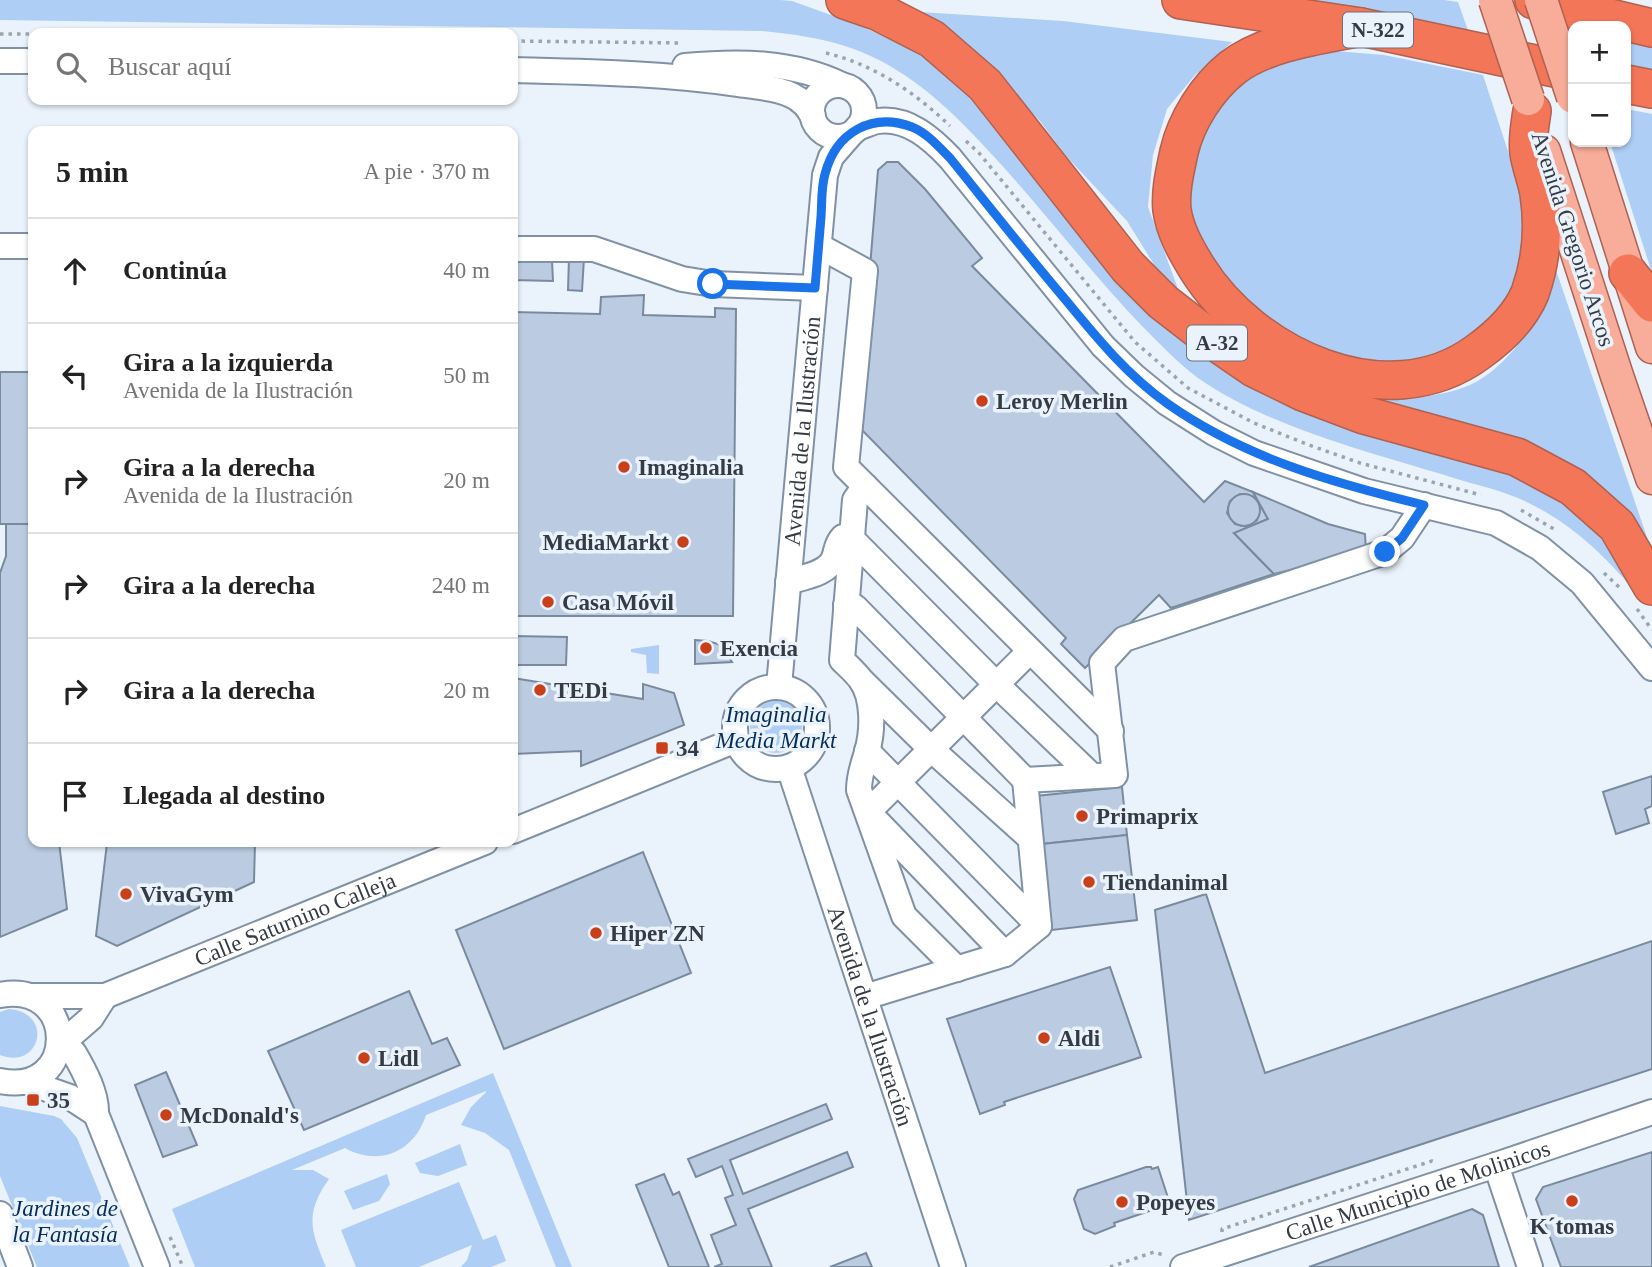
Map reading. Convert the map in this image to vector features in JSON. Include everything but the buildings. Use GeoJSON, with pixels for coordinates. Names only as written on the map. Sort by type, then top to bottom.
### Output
{"type":"FeatureCollection","features":[{"type":"Feature","properties":{"kind":"highway","name":"A-32"},"geometry":{"type":"LineString","coordinates":[[845,0],[877,11],[932,39],[985,85],[1128,267],[1163,302],[1203,333],[1254,368],[1303,393],[1364,415],[1517,457],[1573,487],[1617,526],[1637,595]]}},
{"type":"Feature","properties":{"kind":"highway","name":"N-322"},"geometry":{"type":"LineString","coordinates":[[1181,0],[1361,27],[1568,71]]}},
{"type":"Feature","properties":{"kind":"highway"},"geometry":{"type":"LineString","coordinates":[[1534,0],[1652,27]]}},
{"type":"Feature","properties":{"kind":"highway"},"geometry":{"type":"LineString","coordinates":[[1606,0],[1652,12]]}},
{"type":"Feature","properties":{"kind":"highway","name":"A-32"},"geometry":{"type":"LineString","coordinates":[[1361,27],[1289,40],[1233,67],[1213,87],[1194,114],[1181,141],[1173,180],[1172,210],[1182,244],[1203,277],[1228,309],[1263,338],[1296,357],[1335,373],[1370,379],[1409,381],[1461,365],[1511,323],[1529,296],[1538,265],[1541,226],[1539,194],[1528,150],[1530,105]]}},
{"type":"Feature","properties":{"kind":"highway"},"geometry":{"type":"LineString","coordinates":[[1631,85],[1652,89]]}},
{"type":"Feature","properties":{"kind":"highway"},"geometry":{"type":"LineString","coordinates":[[1628,273],[1652,303]]}},
{"type":"Feature","properties":{"kind":"main road","name":"Avenida Gregorio Arcos"},"geometry":{"type":"LineString","coordinates":[[1495,0],[1616,376],[1652,478]]}},
{"type":"Feature","properties":{"kind":"main road"},"geometry":{"type":"LineString","coordinates":[[1541,0],[1569,84]]}},
{"type":"Feature","properties":{"kind":"main road","name":"Avenida Gregorio Arcos"},"geometry":{"type":"LineString","coordinates":[[1589,147],[1652,347]]}},
{"type":"Feature","properties":{"kind":"street"},"geometry":{"type":"LineString","coordinates":[[0,61],[28,61]]}},
{"type":"Feature","properties":{"kind":"street"},"geometry":{"type":"LineString","coordinates":[[618,71],[704,64],[781,65],[822,75],[857,92],[864,112],[854,131]]}},
{"type":"Feature","properties":{"kind":"street"},"geometry":{"type":"LineString","coordinates":[[518,70],[618,71],[760,87],[785,93],[803,102],[827,134],[836,137],[878,121],[891,121],[915,128],[934,141],[950,158],[1103,346],[1167,403],[1214,433],[1254,453],[1364,491],[1496,523],[1540,548],[1582,583],[1652,668]]}},
{"type":"Feature","properties":{"kind":"street"},"geometry":{"type":"LineString","coordinates":[[814,120],[812,106],[820,92],[832,85],[842,85]]}},
{"type":"Feature","properties":{"kind":"street","name":"Avenida de la Ilustración"},"geometry":{"type":"LineString","coordinates":[[814,120],[825,175]]}},
{"type":"Feature","properties":{"kind":"street","name":"Avenida de la Ilustración"},"geometry":{"type":"LineString","coordinates":[[779,686],[825,175],[831,157],[854,131]]}},
{"type":"Feature","properties":{"kind":"street"},"geometry":{"type":"LineString","coordinates":[[0,246],[28,246]]}},
{"type":"Feature","properties":{"kind":"street"},"geometry":{"type":"LineString","coordinates":[[819,246],[865,271],[846,467],[1111,731]]}},
{"type":"Feature","properties":{"kind":"street"},"geometry":{"type":"LineString","coordinates":[[518,249],[594,250],[682,279],[713,284],[815,288]]}},
{"type":"Feature","properties":{"kind":"street"},"geometry":{"type":"LineString","coordinates":[[865,486],[855,500],[842,660],[931,749],[1030,838]]}},
{"type":"Feature","properties":{"kind":"street"},"geometry":{"type":"LineString","coordinates":[[1025,780],[1115,775],[1102,663],[1124,639],[1372,558],[1385,552],[1402,538],[1424,505]]}},
{"type":"Feature","properties":{"kind":"street"},"geometry":{"type":"LineString","coordinates":[[788,582],[827,569],[834,561],[838,543],[843,537],[851,538],[1092,776]]}},
{"type":"Feature","properties":{"kind":"street"},"geometry":{"type":"LineString","coordinates":[[846,605],[855,607],[1025,780],[1039,926]]}},
{"type":"Feature","properties":{"kind":"street"},"geometry":{"type":"LineString","coordinates":[[868,812],[1030,651]]}},
{"type":"Feature","properties":{"kind":"street"},"geometry":{"type":"LineString","coordinates":[[863,682],[871,711],[867,751],[859,771],[859,790],[904,916],[957,969]]}},
{"type":"Feature","properties":{"kind":"street"},"geometry":{"type":"LineString","coordinates":[[779,686],[795,691],[808,701],[816,715],[818,732],[809,754],[789,767],[776,769],[751,761],[742,752],[736,740],[736,717],[740,706],[757,691],[779,686]]}},
{"type":"Feature","properties":{"kind":"street"},"geometry":{"type":"LineString","coordinates":[[518,829],[736,740]]}},
{"type":"Feature","properties":{"kind":"street"},"geometry":{"type":"LineString","coordinates":[[867,751],[1039,926]]}},
{"type":"Feature","properties":{"kind":"street","name":"Avenida de la Ilustración"},"geometry":{"type":"LineString","coordinates":[[789,767],[953,1267]]}},
{"type":"Feature","properties":{"kind":"street"},"geometry":{"type":"LineString","coordinates":[[868,812],[1005,954]]}},
{"type":"Feature","properties":{"kind":"street","name":"Calle Saturnino Calleja"},"geometry":{"type":"LineString","coordinates":[[0,995],[22,993],[33,996],[104,996],[473,847]]}},
{"type":"Feature","properties":{"kind":"street"},"geometry":{"type":"LineString","coordinates":[[865,997],[1005,954],[1039,926]]}},
{"type":"Feature","properties":{"kind":"street"},"geometry":{"type":"LineString","coordinates":[[33,996],[51,1011],[57,1021],[60,1046]]}},
{"type":"Feature","properties":{"kind":"street"},"geometry":{"type":"LineString","coordinates":[[0,1081],[27,1082],[40,1076],[49,1067],[60,1046],[91,1018],[104,996]]}},
{"type":"Feature","properties":{"kind":"street"},"geometry":{"type":"LineString","coordinates":[[60,1046],[74,1053],[83,1068],[96,1106],[96,1114],[157,1267]]}},
{"type":"Feature","properties":{"kind":"street"},"geometry":{"type":"LineString","coordinates":[[27,1082],[70,1097],[96,1114]]}},
{"type":"Feature","properties":{"kind":"street","name":"Calle Municipio de Molinicos"},"geometry":{"type":"LineString","coordinates":[[1183,1267],[1652,1112]]}},
{"type":"Feature","properties":{"kind":"street"},"geometry":{"type":"LineString","coordinates":[[1496,1165],[1530,1267]]}},
{"type":"Feature","properties":{"kind":"street"},"geometry":{"type":"LineString","coordinates":[[0,1214],[20,1267]]}},
{"type":"Feature","properties":{"kind":"path"},"geometry":{"type":"LineString","coordinates":[[0,34],[28,34]]}},
{"type":"Feature","properties":{"kind":"path"},"geometry":{"type":"LineString","coordinates":[[518,41],[687,43]]}},
{"type":"Feature","properties":{"kind":"path"},"geometry":{"type":"LineString","coordinates":[[823,53],[836,55],[881,75],[927,103],[953,128]]}},
{"type":"Feature","properties":{"kind":"path"},"geometry":{"type":"LineString","coordinates":[[962,137],[979,153],[1135,342],[1188,388],[1254,423],[1309,445],[1360,463],[1485,497]]}},
{"type":"Feature","properties":{"kind":"path"},"geometry":{"type":"LineString","coordinates":[[1510,504],[1546,523],[1555,531]]}},
{"type":"Feature","properties":{"kind":"path"},"geometry":{"type":"LineString","coordinates":[[1599,568],[1637,595],[1652,630]]}},
{"type":"Feature","properties":{"kind":"green space"},"geometry":{"type":"Polygon","coordinates":[[[0,0],[780,0],[792,1],[856,24],[915,51],[964,88],[1118,278],[1565,497],[1592,521],[1635,591],[1582,538],[1552,516],[1518,498],[1323,438],[1256,411],[1198,378],[1122,305],[1004,168],[955,116],[907,77],[851,48],[807,37],[762,31],[0,20],[0,0]]]}},
{"type":"Feature","properties":{"kind":"green space"},"geometry":{"type":"Polygon","coordinates":[[[1261,0],[1458,2],[1470,36],[1261,0]]]}},
{"type":"Feature","properties":{"kind":"green space"},"geometry":{"type":"Polygon","coordinates":[[[905,11],[1063,21],[1232,42],[1195,75],[1167,109],[1153,155],[1148,207],[1178,289],[1155,266],[1127,221],[1066,156],[1040,121],[999,80],[905,11]]]}},
{"type":"Feature","properties":{"kind":"green space"},"geometry":{"type":"Polygon","coordinates":[[[1631,40],[1652,45],[1652,78],[1631,72],[1631,40]]]}},
{"type":"Feature","properties":{"kind":"green space"},"geometry":{"type":"Polygon","coordinates":[[[1310,49],[1384,55],[1483,75],[1523,197],[1528,235],[1523,278],[1498,317],[1431,365],[1343,364],[1269,328],[1197,252],[1183,187],[1207,108],[1231,82],[1310,49]]]}},
{"type":"Feature","properties":{"kind":"green space"},"geometry":{"type":"Polygon","coordinates":[[[1631,110],[1652,114],[1652,273],[1612,147],[1631,147],[1631,110]]]}},
{"type":"Feature","properties":{"kind":"green space"},"geometry":{"type":"Polygon","coordinates":[[[1556,270],[1652,552],[1634,525],[1368,401],[1433,395],[1480,380],[1509,355],[1525,335],[1537,315],[1556,270]]]}},
{"type":"Feature","properties":{"kind":"green space"},"geometry":{"type":"Polygon","coordinates":[[[659,645],[659,674],[647,673],[646,655],[631,652],[631,649],[659,645]]]}},
{"type":"Feature","properties":{"kind":"green space","name":"Imaginalia Media Markt"},"geometry":{"type":"Polygon","coordinates":[[[776,701],[786,703],[794,709],[800,717],[800,737],[794,745],[786,751],[776,753],[766,751],[758,745],[752,737],[750,727],[752,717],[758,709],[766,703],[776,701]]]}},
{"type":"Feature","properties":{"kind":"green space"},"geometry":{"type":"Polygon","coordinates":[[[9,1009],[23,1013],[33,1020],[37,1030],[33,1049],[14,1058],[0,1055],[0,1012],[9,1009]]]}},
{"type":"Feature","properties":{"kind":"green space"},"geometry":{"type":"Polygon","coordinates":[[[493,1073],[572,1267],[556,1267],[509,1150],[485,1133],[461,1125],[471,1107],[486,1091],[426,1115],[413,1138],[394,1152],[370,1156],[345,1148],[292,1170],[313,1170],[329,1179],[316,1202],[312,1223],[326,1267],[195,1267],[172,1209],[493,1073]]]}},
{"type":"Feature","properties":{"kind":"green space","name":"Jardines de la Fantasía"},"geometry":{"type":"Polygon","coordinates":[[[0,1106],[54,1116],[61,1119],[77,1138],[130,1267],[37,1267],[0,1176],[0,1106]]]}},
{"type":"Feature","properties":{"kind":"green space"},"geometry":{"type":"Polygon","coordinates":[[[460,1144],[467,1165],[438,1176],[420,1173],[415,1163],[460,1144]]]}},
{"type":"Feature","properties":{"kind":"green space"},"geometry":{"type":"Polygon","coordinates":[[[387,1174],[390,1184],[379,1201],[353,1210],[344,1191],[387,1174]]]}},
{"type":"Feature","properties":{"kind":"green space"},"geometry":{"type":"Polygon","coordinates":[[[459,1182],[483,1240],[496,1235],[506,1261],[491,1267],[461,1267],[467,1260],[472,1245],[419,1267],[356,1267],[341,1230],[459,1182]]]}},
{"type":"Feature","properties":{"kind":"place","name":"Leroy Merlin"},"geometry":{"type":"Point","coordinates":[982,401]}},
{"type":"Feature","properties":{"kind":"place","name":"Imaginalia"},"geometry":{"type":"Point","coordinates":[624,467]}},
{"type":"Feature","properties":{"kind":"place","name":"MediaMarkt"},"geometry":{"type":"Point","coordinates":[683,542]}},
{"type":"Feature","properties":{"kind":"place","name":"Casa Móvil"},"geometry":{"type":"Point","coordinates":[548,602]}},
{"type":"Feature","properties":{"kind":"place","name":"Exencia"},"geometry":{"type":"Point","coordinates":[706,648]}},
{"type":"Feature","properties":{"kind":"place","name":"TEDi"},"geometry":{"type":"Point","coordinates":[540,690]}},
{"type":"Feature","properties":{"kind":"place","name":"34"},"geometry":{"type":"Point","coordinates":[662,748]}},
{"type":"Feature","properties":{"kind":"place","name":"Primaprix"},"geometry":{"type":"Point","coordinates":[1082,816]}},
{"type":"Feature","properties":{"kind":"place","name":"Tiendanimal"},"geometry":{"type":"Point","coordinates":[1089,882]}},
{"type":"Feature","properties":{"kind":"place","name":"VivaGym"},"geometry":{"type":"Point","coordinates":[126,894]}},
{"type":"Feature","properties":{"kind":"place","name":"Hiper ZN"},"geometry":{"type":"Point","coordinates":[596,933]}},
{"type":"Feature","properties":{"kind":"place","name":"Aldi"},"geometry":{"type":"Point","coordinates":[1044,1038]}},
{"type":"Feature","properties":{"kind":"place","name":"Lidl"},"geometry":{"type":"Point","coordinates":[364,1058]}},
{"type":"Feature","properties":{"kind":"place","name":"35"},"geometry":{"type":"Point","coordinates":[33,1100]}},
{"type":"Feature","properties":{"kind":"place","name":"McDonald's"},"geometry":{"type":"Point","coordinates":[166,1115]}},
{"type":"Feature","properties":{"kind":"place","name":"K´tomas"},"geometry":{"type":"Point","coordinates":[1572,1201]}},
{"type":"Feature","properties":{"kind":"place","name":"Popeyes"},"geometry":{"type":"Point","coordinates":[1122,1202]}},
{"type":"Feature","properties":{"kind":"route"},"geometry":{"type":"LineString","coordinates":[[713,284],[815,288],[823,189],[831,157],[857,128],[878,121],[891,121],[915,128],[934,141],[950,158],[1103,346],[1167,403],[1214,433],[1254,453],[1364,491],[1424,505],[1402,538],[1385,552]]}}]}
